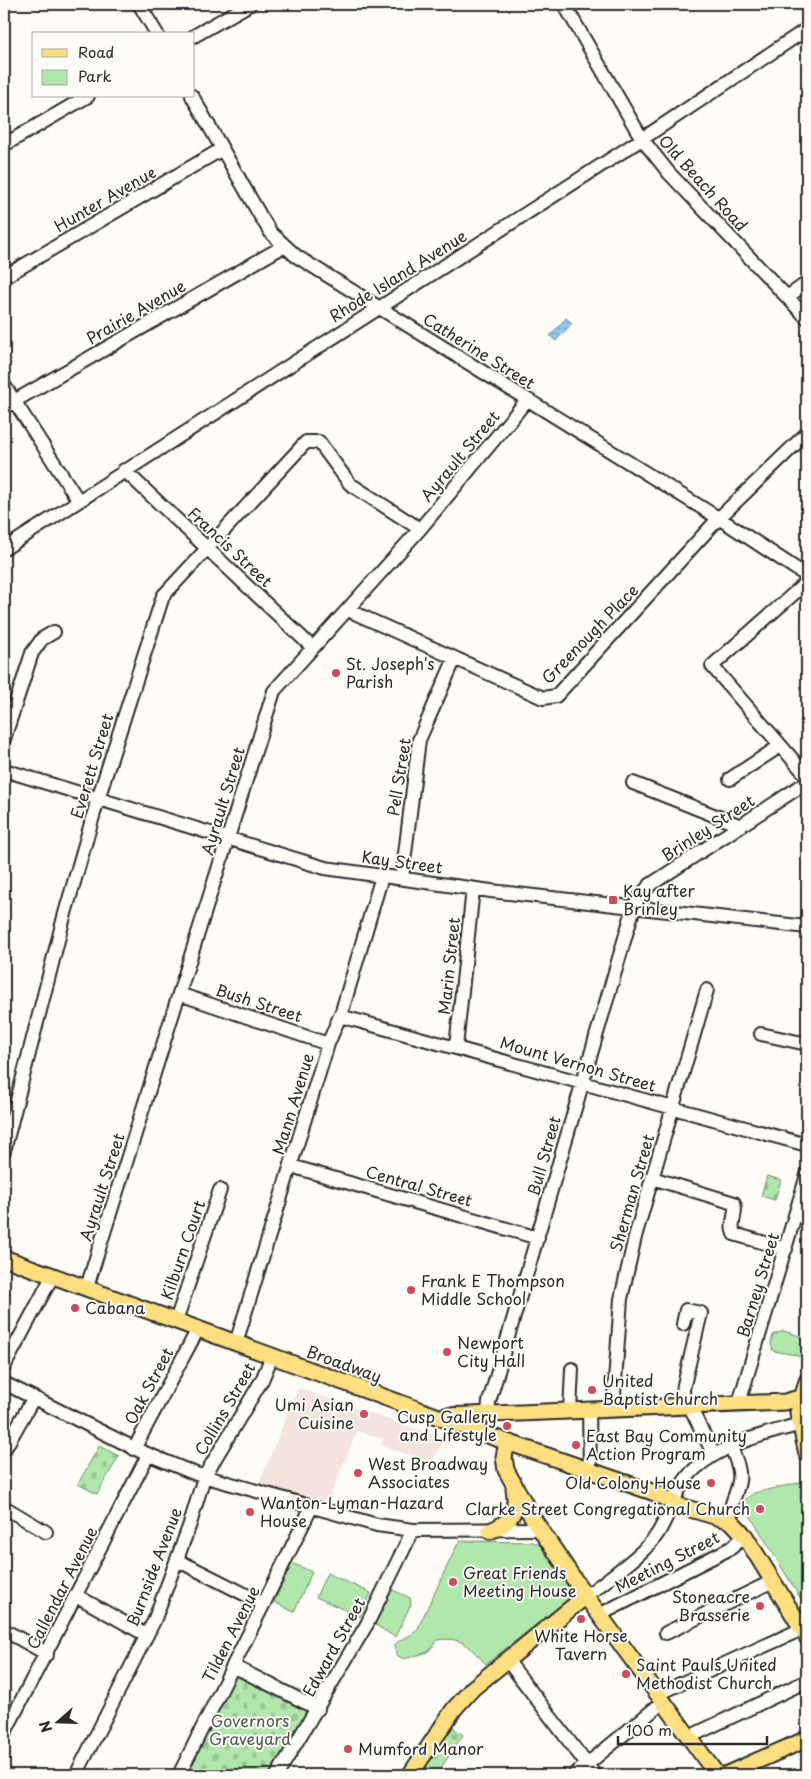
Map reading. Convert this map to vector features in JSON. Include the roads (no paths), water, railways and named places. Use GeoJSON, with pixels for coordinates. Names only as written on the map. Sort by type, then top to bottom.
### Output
{"type":"FeatureCollection","features":[{"type":"Feature","properties":{"kind":"main road","name":"Broadway"},"geometry":{"type":"LineString","coordinates":[[4,1258],[176,1321],[195,1334],[236,1343],[730,1521]]}},
{"type":"Feature","properties":{"kind":"main road"},"geometry":{"type":"LineString","coordinates":[[807,1381],[805,1396],[798,1413],[807,1454]]}},
{"type":"Feature","properties":{"kind":"main road"},"geometry":{"type":"LineString","coordinates":[[439,1417],[785,1402],[805,1396]]}},
{"type":"Feature","properties":{"kind":"main road"},"geometry":{"type":"LineString","coordinates":[[507,1442],[505,1466],[513,1485],[540,1529],[586,1596],[717,1775]]}},
{"type":"Feature","properties":{"kind":"main road"},"geometry":{"type":"LineString","coordinates":[[490,1531],[501,1527],[513,1514],[516,1500],[513,1485]]}},
{"type":"Feature","properties":{"kind":"main road"},"geometry":{"type":"LineString","coordinates":[[730,1521],[745,1536],[805,1633]]}},
{"type":"Feature","properties":{"kind":"main road"},"geometry":{"type":"LineString","coordinates":[[411,1775],[460,1701],[586,1596]]}},
{"type":"Feature","properties":{"kind":"main road"},"geometry":{"type":"LineString","coordinates":[[725,1775],[807,1739]]}},
{"type":"Feature","properties":{"kind":"street"},"geometry":{"type":"LineString","coordinates":[[140,4],[155,32]]}},
{"type":"Feature","properties":{"kind":"street"},"geometry":{"type":"LineString","coordinates":[[195,35],[250,4]]}},
{"type":"Feature","properties":{"kind":"street","name":"Old Beach Road"},"geometry":{"type":"LineString","coordinates":[[564,4],[642,139],[669,173],[807,318]]}},
{"type":"Feature","properties":{"kind":"street","name":"Rhode Island Avenue"},"geometry":{"type":"LineString","coordinates":[[4,549],[124,470],[642,139],[807,29]]}},
{"type":"Feature","properties":{"kind":"street"},"geometry":{"type":"LineString","coordinates":[[4,145],[85,98]]}},
{"type":"Feature","properties":{"kind":"street","name":"Catherine Street"},"geometry":{"type":"LineString","coordinates":[[193,98],[271,233],[296,256],[807,576]]}},
{"type":"Feature","properties":{"kind":"street","name":"Hunter Avenue"},"geometry":{"type":"LineString","coordinates":[[4,277],[222,150]]}},
{"type":"Feature","properties":{"kind":"street","name":"Prairie Avenue"},"geometry":{"type":"LineString","coordinates":[[9,404],[284,246]]}},
{"type":"Feature","properties":{"kind":"street"},"geometry":{"type":"LineString","coordinates":[[787,297],[807,283]]}},
{"type":"Feature","properties":{"kind":"street"},"geometry":{"type":"LineString","coordinates":[[4,385],[9,404],[78,500]]}},
{"type":"Feature","properties":{"kind":"street","name":"Ayrault Street"},"geometry":{"type":"LineString","coordinates":[[87,1288],[274,691],[420,529],[527,400]]}},
{"type":"Feature","properties":{"kind":"street","name":"Greenough Place"},"geometry":{"type":"LineString","coordinates":[[348,610],[543,698],[556,696],[718,519],[807,433]]}},
{"type":"Feature","properties":{"kind":"street","name":"Everett Street"},"geometry":{"type":"LineString","coordinates":[[4,1151],[64,917],[98,799],[163,596],[306,442],[319,442],[350,484],[420,529]]}},
{"type":"Feature","properties":{"kind":"street","name":"Francis Street"},"geometry":{"type":"LineString","coordinates":[[124,470],[313,648]]}},
{"type":"Feature","properties":{"kind":"street"},"geometry":{"type":"LineString","coordinates":[[807,582],[712,666],[807,776]]}},
{"type":"Feature","properties":{"kind":"street"},"geometry":{"type":"LineString","coordinates":[[4,739],[32,653],[42,639],[54,632]]}},
{"type":"Feature","properties":{"kind":"street","name":"Pell Street"},"geometry":{"type":"LineString","coordinates":[[402,878],[419,740],[455,658]]}},
{"type":"Feature","properties":{"kind":"street"},"geometry":{"type":"LineString","coordinates":[[730,779],[780,746]]}},
{"type":"Feature","properties":{"kind":"street","name":"Kay Street"},"geometry":{"type":"LineString","coordinates":[[4,770],[325,868],[473,889],[807,927]]}},
{"type":"Feature","properties":{"kind":"street","name":"Brinley Street"},"geometry":{"type":"LineString","coordinates":[[634,908],[641,895],[650,886],[807,782]]}},
{"type":"Feature","properties":{"kind":"street"},"geometry":{"type":"LineString","coordinates":[[633,784],[742,826]]}},
{"type":"Feature","properties":{"kind":"street","name":"Mann Avenue"},"geometry":{"type":"LineString","coordinates":[[236,1343],[328,1044],[340,1016],[382,876]]}},
{"type":"Feature","properties":{"kind":"street","name":"Marin Street"},"geometry":{"type":"LineString","coordinates":[[456,1047],[473,889]]}},
{"type":"Feature","properties":{"kind":"street","name":"Bull Street"},"geometry":{"type":"LineString","coordinates":[[488,1414],[489,1402],[634,908]]}},
{"type":"Feature","properties":{"kind":"street","name":"Sherman Street"},"geometry":{"type":"LineString","coordinates":[[613,1409],[621,1299],[652,1178],[707,990]]}},
{"type":"Feature","properties":{"kind":"street","name":"Bush Street"},"geometry":{"type":"LineString","coordinates":[[179,994],[328,1044]]}},
{"type":"Feature","properties":{"kind":"street","name":"Mount Vernon Street"},"geometry":{"type":"LineString","coordinates":[[340,1016],[807,1145]]}},
{"type":"Feature","properties":{"kind":"street"},"geometry":{"type":"LineString","coordinates":[[761,1034],[807,1044]]}},
{"type":"Feature","properties":{"kind":"street","name":"Central Street"},"geometry":{"type":"LineString","coordinates":[[291,1166],[538,1238]]}},
{"type":"Feature","properties":{"kind":"street","name":"Barney Street"},"geometry":{"type":"LineString","coordinates":[[739,1403],[807,1175]]}},
{"type":"Feature","properties":{"kind":"street"},"geometry":{"type":"LineString","coordinates":[[652,1178],[734,1203],[736,1209],[731,1228],[734,1234],[786,1249]]}},
{"type":"Feature","properties":{"kind":"street","name":"Kilburn Court"},"geometry":{"type":"LineString","coordinates":[[176,1321],[220,1190]]}},
{"type":"Feature","properties":{"kind":"street"},"geometry":{"type":"LineString","coordinates":[[4,1367],[53,1275]]}},
{"type":"Feature","properties":{"kind":"street"},"geometry":{"type":"LineString","coordinates":[[683,1324],[686,1310],[701,1314],[683,1389],[686,1405],[714,1455]]}},
{"type":"Feature","properties":{"kind":"street","name":"Oak Street"},"geometry":{"type":"LineString","coordinates":[[134,1449],[195,1334]]}},
{"type":"Feature","properties":{"kind":"street","name":"Collins Street"},"geometry":{"type":"LineString","coordinates":[[204,1477],[262,1380],[272,1356]]}},
{"type":"Feature","properties":{"kind":"street"},"geometry":{"type":"LineString","coordinates":[[570,1411],[572,1369]]}},
{"type":"Feature","properties":{"kind":"street"},"geometry":{"type":"LineString","coordinates":[[4,1383],[134,1449],[204,1477],[377,1525],[413,1530],[490,1531],[540,1529]]}},
{"type":"Feature","properties":{"kind":"street"},"geometry":{"type":"LineString","coordinates":[[4,1450],[33,1399]]}},
{"type":"Feature","properties":{"kind":"street"},"geometry":{"type":"LineString","coordinates":[[589,1410],[590,1471]]}},
{"type":"Feature","properties":{"kind":"street"},"geometry":{"type":"LineString","coordinates":[[586,1596],[648,1546],[657,1534],[686,1478],[714,1455],[730,1446],[800,1424]]}},
{"type":"Feature","properties":{"kind":"street"},"geometry":{"type":"LineString","coordinates":[[730,1446],[738,1470],[739,1481],[730,1505],[730,1521]]}},
{"type":"Feature","properties":{"kind":"street","name":"Callendar Avenue"},"geometry":{"type":"LineString","coordinates":[[4,1734],[77,1596],[148,1455]]}},
{"type":"Feature","properties":{"kind":"street","name":"Burnside Avenue"},"geometry":{"type":"LineString","coordinates":[[76,1775],[146,1635],[177,1560],[204,1477]]}},
{"type":"Feature","properties":{"kind":"street","name":"Tilden Avenue"},"geometry":{"type":"LineString","coordinates":[[179,1775],[312,1506]]}},
{"type":"Feature","properties":{"kind":"street"},"geometry":{"type":"LineString","coordinates":[[4,1507],[46,1532]]}},
{"type":"Feature","properties":{"kind":"street","name":"Edward Street"},"geometry":{"type":"LineString","coordinates":[[281,1774],[367,1624],[413,1530]]}},
{"type":"Feature","properties":{"kind":"street","name":"Meeting Street"},"geometry":{"type":"LineString","coordinates":[[601,1614],[731,1548],[745,1536]]}},
{"type":"Feature","properties":{"kind":"street"},"geometry":{"type":"LineString","coordinates":[[177,1560],[264,1604]]}},
{"type":"Feature","properties":{"kind":"street"},"geometry":{"type":"LineString","coordinates":[[666,1634],[773,1581]]}},
{"type":"Feature","properties":{"kind":"street"},"geometry":{"type":"LineString","coordinates":[[77,1596],[146,1635]]}},
{"type":"Feature","properties":{"kind":"street"},"geometry":{"type":"LineString","coordinates":[[4,1630],[47,1654]]}},
{"type":"Feature","properties":{"kind":"street"},"geometry":{"type":"LineString","coordinates":[[574,1775],[661,1698],[805,1633]]}},
{"type":"Feature","properties":{"kind":"street"},"geometry":{"type":"LineString","coordinates":[[507,1660],[594,1775]]}},
{"type":"Feature","properties":{"kind":"street"},"geometry":{"type":"LineString","coordinates":[[232,1666],[318,1709]]}},
{"type":"Feature","properties":{"kind":"street"},"geometry":{"type":"LineString","coordinates":[[689,1738],[807,1681]]}},
{"type":"Feature","properties":{"kind":"water"},"geometry":{"type":"Polygon","coordinates":[[[566,318],[572,323],[556,341],[550,336],[566,318]]]}},
{"type":"Feature","properties":{"kind":"place","name":"St. Joseph's Parish"},"geometry":{"type":"Point","coordinates":[336,673]}},
{"type":"Feature","properties":{"kind":"place","name":"Kay after Brinley"},"geometry":{"type":"Point","coordinates":[613,900]}},
{"type":"Feature","properties":{"kind":"place","name":"Frank E Thompson Middle School"},"geometry":{"type":"Point","coordinates":[411,1290]}},
{"type":"Feature","properties":{"kind":"place","name":"Cabana"},"geometry":{"type":"Point","coordinates":[75,1308]}},
{"type":"Feature","properties":{"kind":"place","name":"Newport City Hall"},"geometry":{"type":"Point","coordinates":[447,1352]}},
{"type":"Feature","properties":{"kind":"place","name":"United Baptist Church"},"geometry":{"type":"Point","coordinates":[592,1390]}},
{"type":"Feature","properties":{"kind":"place","name":"Umi Asian Cuisine"},"geometry":{"type":"Point","coordinates":[364,1414]}},
{"type":"Feature","properties":{"kind":"place","name":"Cusp Gallery and Lifestyle"},"geometry":{"type":"Point","coordinates":[507,1426]}},
{"type":"Feature","properties":{"kind":"place","name":"East Bay Community Action Program"},"geometry":{"type":"Point","coordinates":[576,1445]}},
{"type":"Feature","properties":{"kind":"place","name":"West Broadway Associates"},"geometry":{"type":"Point","coordinates":[358,1473]}},
{"type":"Feature","properties":{"kind":"place","name":"Old Colony House"},"geometry":{"type":"Point","coordinates":[711,1483]}},
{"type":"Feature","properties":{"kind":"place","name":"Clarke Street Congregational Church"},"geometry":{"type":"Point","coordinates":[760,1509]}},
{"type":"Feature","properties":{"kind":"place","name":"Wanton-Lyman-Hazard House"},"geometry":{"type":"Point","coordinates":[250,1512]}},
{"type":"Feature","properties":{"kind":"place","name":"Great Friends Meeting House"},"geometry":{"type":"Point","coordinates":[453,1582]}},
{"type":"Feature","properties":{"kind":"place","name":"Stoneacre Brasserie"},"geometry":{"type":"Point","coordinates":[760,1606]}},
{"type":"Feature","properties":{"kind":"place","name":"White Horse Tavern"},"geometry":{"type":"Point","coordinates":[581,1619]}},
{"type":"Feature","properties":{"kind":"place","name":"Saint Pauls United Methodist Church"},"geometry":{"type":"Point","coordinates":[626,1674]}},
{"type":"Feature","properties":{"kind":"place","name":"Mumford Manor"},"geometry":{"type":"Point","coordinates":[348,1749]}},
{"type":"Feature","properties":{"kind":"park label","name":"Governors Graveyard"},"geometry":{"type":"Point","coordinates":[250,1730]}}]}
